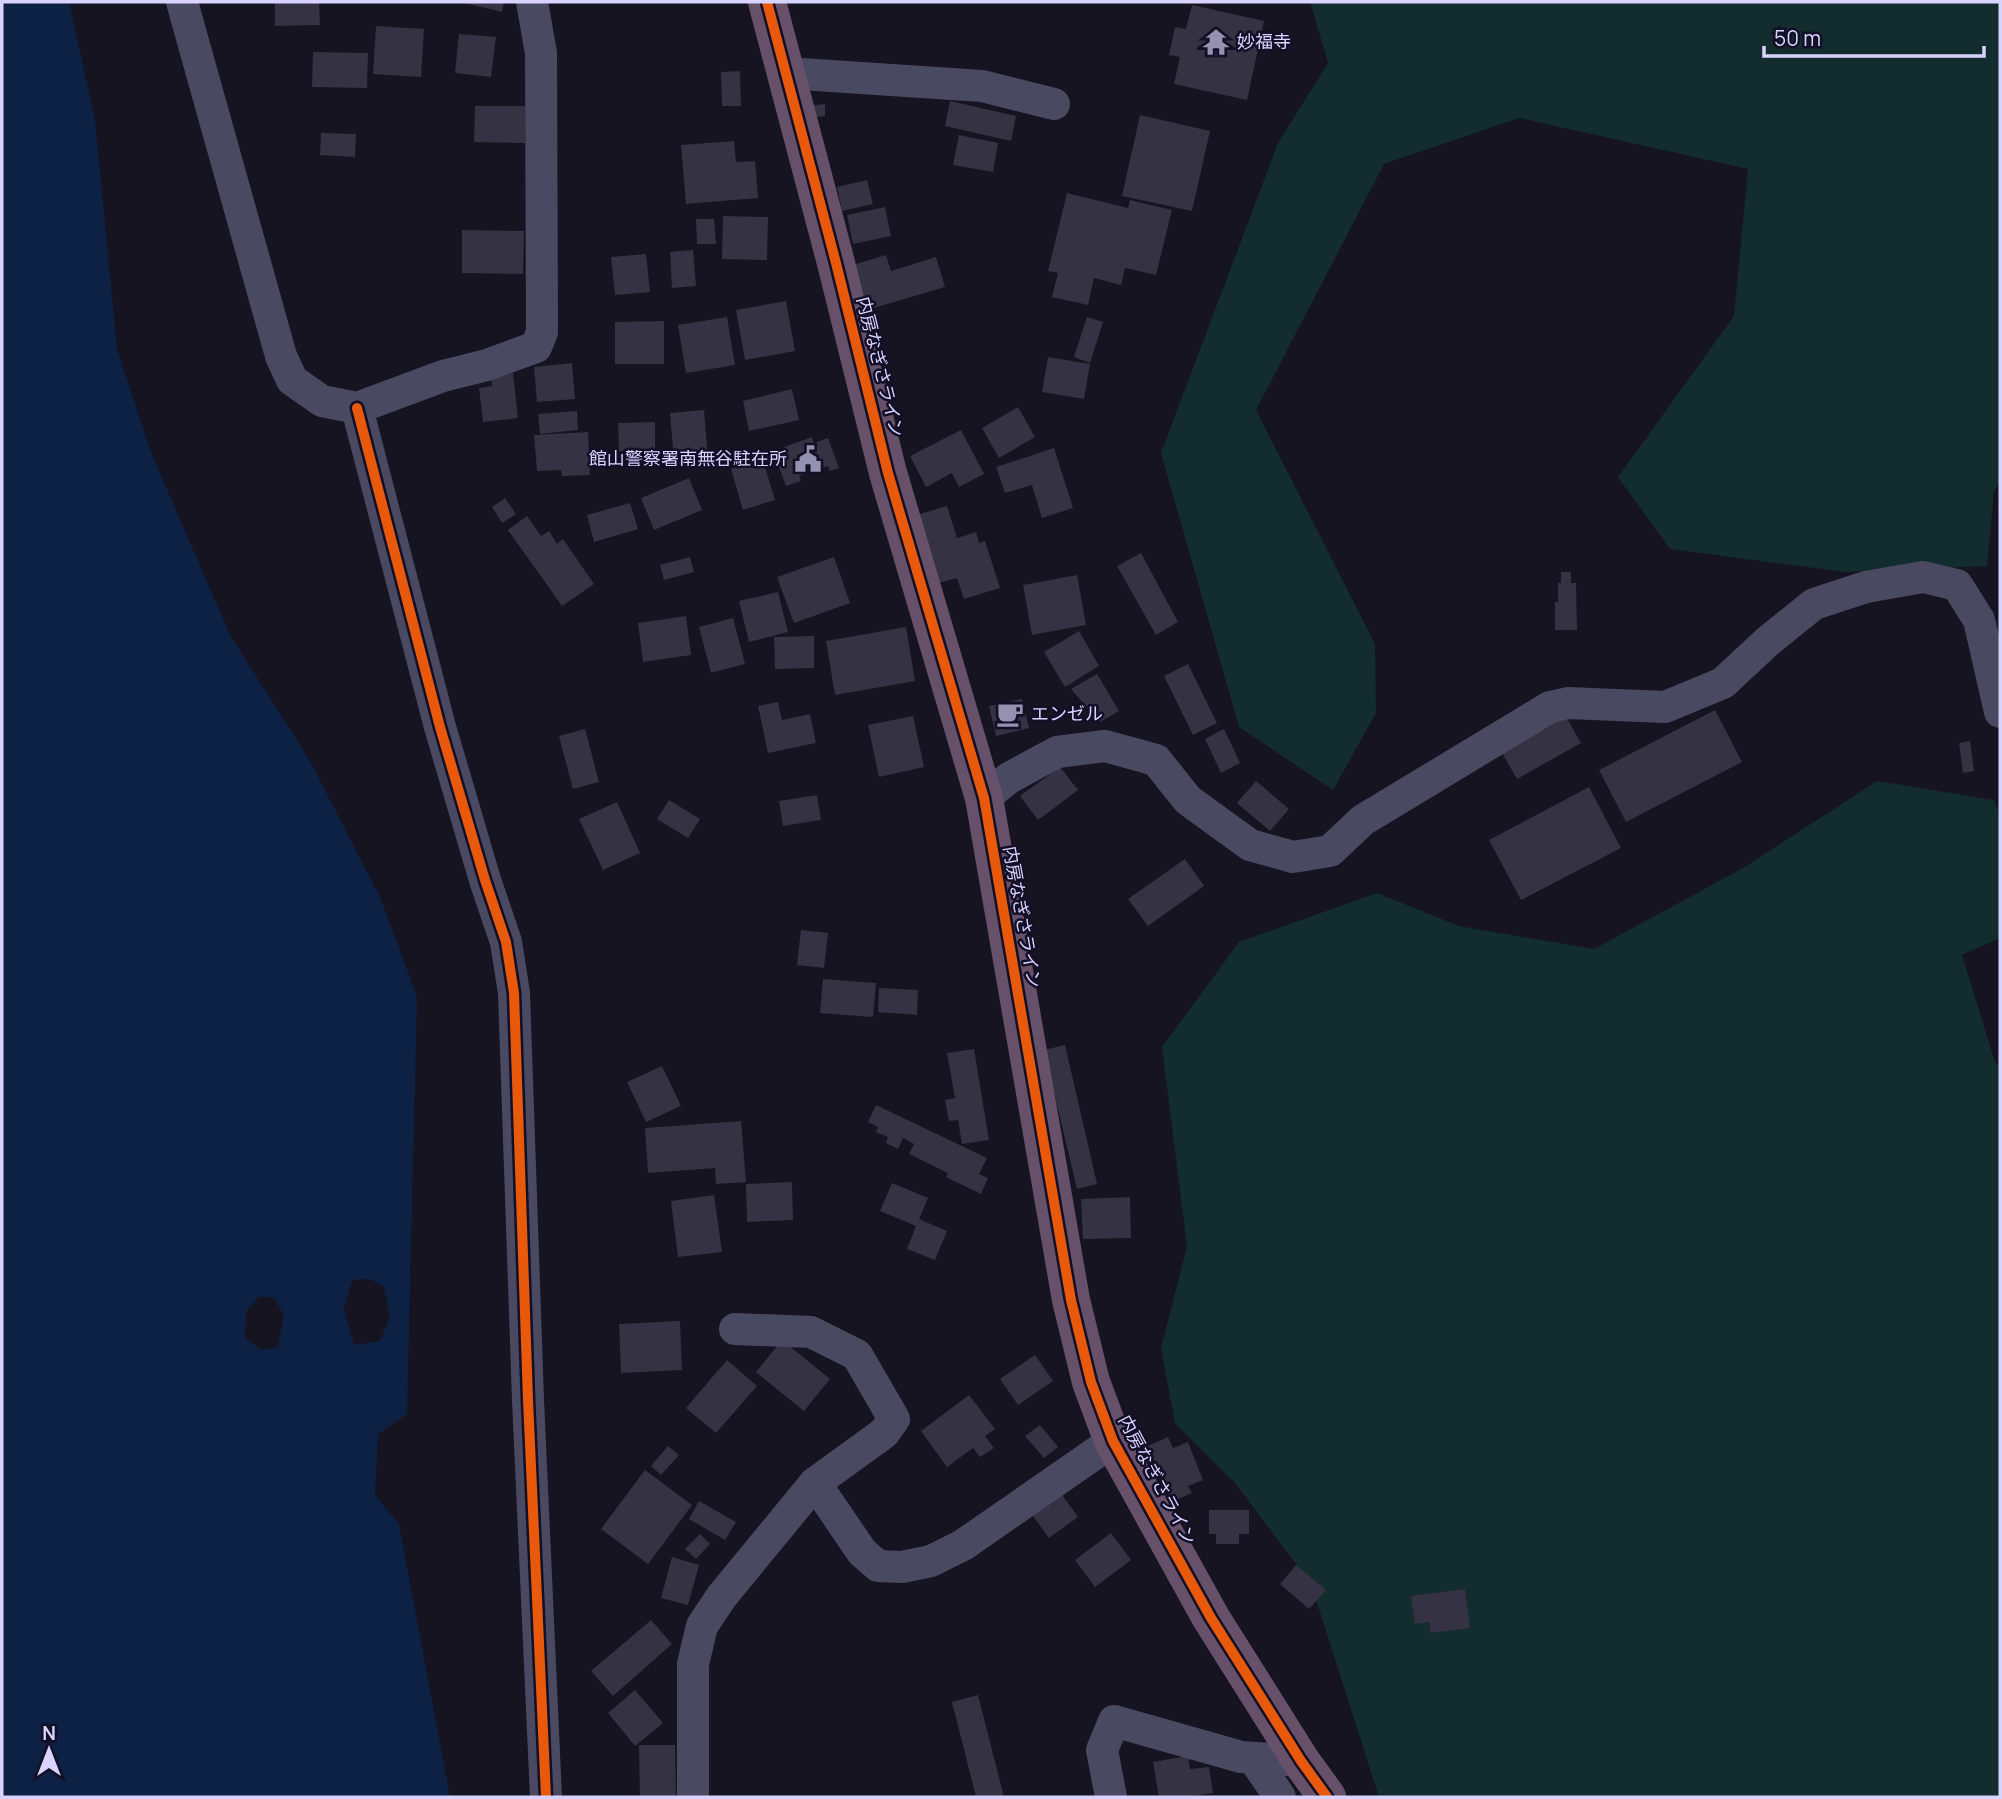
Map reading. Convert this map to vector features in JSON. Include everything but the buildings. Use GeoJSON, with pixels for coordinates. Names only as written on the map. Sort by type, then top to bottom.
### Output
{"type":"FeatureCollection","features":[{"type":"Feature","properties":{"kind":"highway","name":"内房なぎさライン"},"geometry":{"type":"LineString","coordinates":[[767,2],[888,473],[984,798],[1071,1300],[1091,1382],[1113,1441],[1211,1618],[1301,1761],[1327,1797]]}},
{"type":"Feature","properties":{"kind":"street"},"geometry":{"type":"LineString","coordinates":[[182,2],[281,356],[292,380],[321,401],[357,408],[443,376],[487,365],[536,347],[542,332],[541,52],[532,2]]}},
{"type":"Feature","properties":{"kind":"street"},"geometry":{"type":"LineString","coordinates":[[786,73],[982,86],[1054,104]]}},
{"type":"Feature","properties":{"kind":"street"},"geometry":{"type":"LineString","coordinates":[[357,408],[440,727],[506,942],[514,993],[528,1400],[546,1797]]}},
{"type":"Feature","properties":{"kind":"street"},"geometry":{"type":"LineString","coordinates":[[984,798],[1009,778],[1057,752],[1105,746],[1156,760],[1188,800],[1250,845],[1293,857],[1329,851],[1363,820],[1550,707],[1568,702],[1665,707],[1723,682],[1814,604],[1866,587],[1923,577],[1957,584],[1979,620],[2000,712]]}},
{"type":"Feature","properties":{"kind":"street"},"geometry":{"type":"LineString","coordinates":[[692,1797],[693,1664],[702,1626],[722,1596],[815,1483],[884,1433],[894,1419],[857,1355],[811,1332],[734,1329]]}},
{"type":"Feature","properties":{"kind":"street"},"geometry":{"type":"LineString","coordinates":[[815,1483],[862,1552],[878,1566],[902,1567],[931,1561],[964,1545],[1113,1441]]}},
{"type":"Feature","properties":{"kind":"street"},"geometry":{"type":"LineString","coordinates":[[1111,1797],[1102,1750],[1114,1721],[1241,1757],[1301,1761]]}},
{"type":"Feature","properties":{"kind":"street"},"geometry":{"type":"LineString","coordinates":[[1253,1758],[1280,1797]]}},
{"type":"Feature","properties":{"kind":"green space"},"geometry":{"type":"Polygon","coordinates":[[[1310,2],[2000,2],[2000,480],[1994,492],[1987,566],[1845,572],[1670,549],[1618,477],[1734,316],[1748,169],[1519,118],[1384,164],[1256,410],[1375,644],[1376,713],[1333,790],[1239,727],[1161,453],[1278,143],[1328,63],[1310,2]]]}},
{"type":"Feature","properties":{"kind":"green space"},"geometry":{"type":"Polygon","coordinates":[[[1877,781],[1994,800],[2000,815],[2000,938],[1962,955],[1995,1062],[2000,1066],[2000,1797],[1379,1797],[1311,1584],[1235,1483],[1175,1423],[1161,1348],[1187,1246],[1162,1047],[1239,942],[1377,893],[1459,926],[1594,949],[1743,868],[1877,781]]]}},
{"type":"Feature","properties":{"kind":"water"},"geometry":{"type":"Polygon","coordinates":[[[2,2],[69,2],[95,120],[117,349],[150,450],[230,635],[310,761],[381,899],[417,997],[407,1414],[378,1434],[375,1495],[399,1524],[450,1797],[2,1797],[2,2]],[[370,1279],[352,1280],[344,1309],[354,1345],[380,1341],[390,1316],[384,1287],[370,1279]],[[259,1297],[246,1312],[245,1338],[261,1350],[278,1347],[284,1315],[273,1297],[259,1297]]]}},
{"type":"Feature","properties":{"kind":"cycle path"},"geometry":{"type":"LineString","coordinates":[[767,2],[888,473],[984,798],[1071,1300],[1091,1382],[1113,1441],[1211,1618],[1301,1761],[1327,1797]]}},
{"type":"Feature","properties":{"kind":"cycle path"},"geometry":{"type":"LineString","coordinates":[[357,408],[440,727],[506,942],[514,993],[528,1400],[546,1797]]}},
{"type":"Feature","properties":{"kind":"place","name":"妙福寺"},"geometry":{"type":"Point","coordinates":[1216,42]}},
{"type":"Feature","properties":{"kind":"place","name":"館山警察署南無谷駐在所"},"geometry":{"type":"Point","coordinates":[808,459]}},
{"type":"Feature","properties":{"kind":"place","name":"エンゼル"},"geometry":{"type":"Point","coordinates":[1010,714]}}]}
